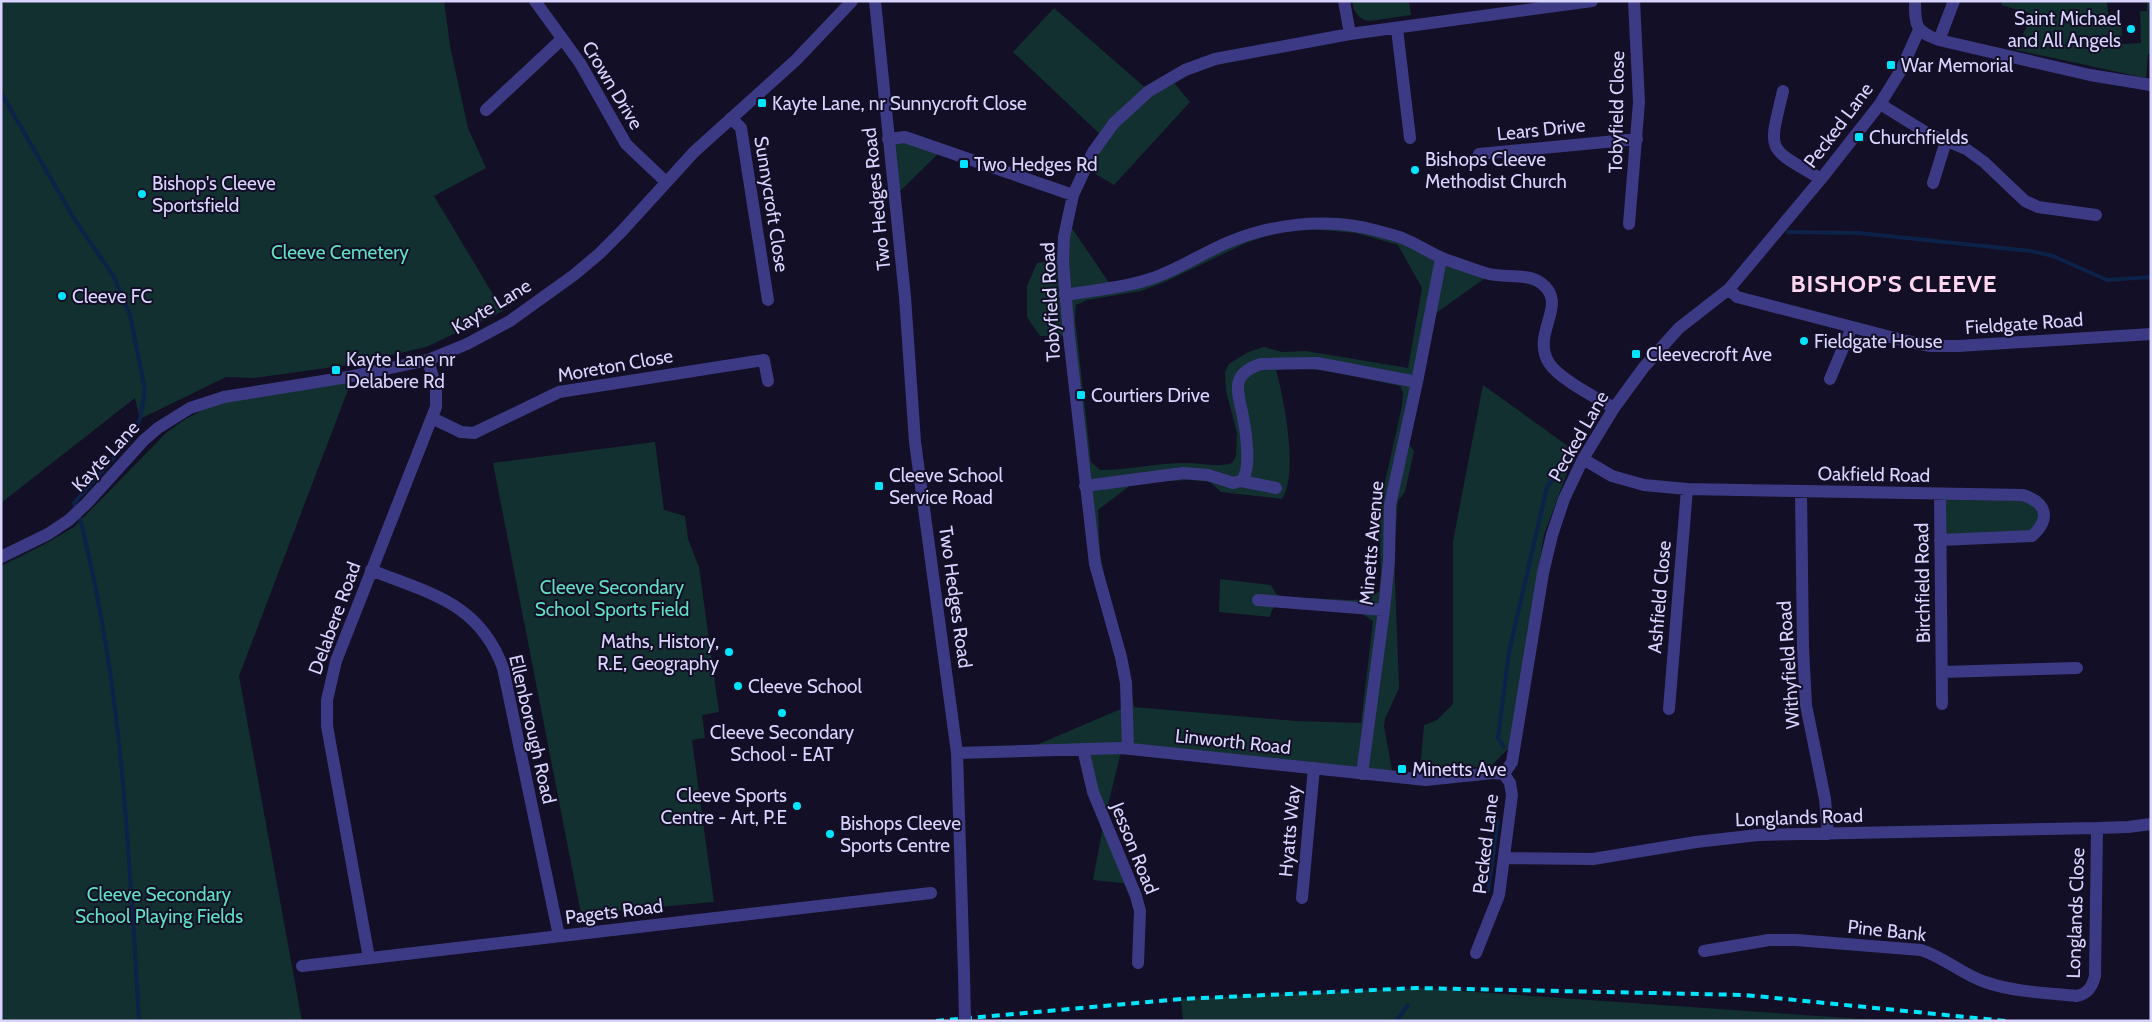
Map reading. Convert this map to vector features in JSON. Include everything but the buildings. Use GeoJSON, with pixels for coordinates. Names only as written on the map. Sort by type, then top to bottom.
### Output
{"type":"FeatureCollection","features":[{"type":"Feature","properties":{"kind":"street","name":"Crown Drive"},"geometry":{"type":"LineString","coordinates":[[535,1],[580,63],[626,144],[666,182]]}},
{"type":"Feature","properties":{"kind":"street","name":"Kayte Lane"},"geometry":{"type":"LineString","coordinates":[[1,557],[48,534],[69,520],[87,503],[144,440],[158,428],[190,408],[224,397],[348,377],[428,360],[467,344],[506,323],[574,275],[622,232],[694,152],[796,60],[852,1]]}},
{"type":"Feature","properties":{"kind":"street","name":"Two Hedges Road"},"geometry":{"type":"LineString","coordinates":[[874,1],[905,297],[915,442],[957,753],[965,1021]]}},
{"type":"Feature","properties":{"kind":"street"},"geometry":{"type":"LineString","coordinates":[[1344,1],[1350,34]]}},
{"type":"Feature","properties":{"kind":"street","name":"Tobyfield Road"},"geometry":{"type":"LineString","coordinates":[[1128,748],[1126,684],[1121,656],[1095,564],[1065,295],[1063,249],[1072,195],[1093,152],[1114,124],[1138,101],[1170,78],[1199,64],[1230,55],[1350,34],[1592,1]]}},
{"type":"Feature","properties":{"kind":"street","name":"Tobyfield Close"},"geometry":{"type":"LineString","coordinates":[[1629,224],[1639,102],[1634,1]]}},
{"type":"Feature","properties":{"kind":"street"},"geometry":{"type":"LineString","coordinates":[[1915,1],[1916,22],[1919,30],[1939,40],[2090,75],[2151,85]]}},
{"type":"Feature","properties":{"kind":"street"},"geometry":{"type":"LineString","coordinates":[[1939,40],[1954,1]]}},
{"type":"Feature","properties":{"kind":"street"},"geometry":{"type":"LineString","coordinates":[[1397,29],[1410,138]]}},
{"type":"Feature","properties":{"kind":"street","name":"Pecked Lane"},"geometry":{"type":"LineString","coordinates":[[1476,953],[1499,895],[1512,795],[1510,783],[1504,774],[1512,762],[1543,573],[1552,535],[1564,499],[1582,459],[1614,408],[1644,367],[1680,328],[1729,289],[1821,179],[1880,104],[1901,70],[1919,30]]}},
{"type":"Feature","properties":{"kind":"street"},"geometry":{"type":"LineString","coordinates":[[486,110],[562,39]]}},
{"type":"Feature","properties":{"kind":"street"},"geometry":{"type":"LineString","coordinates":[[1783,91],[1773,130],[1774,145],[1780,154],[1821,179]]}},
{"type":"Feature","properties":{"kind":"street"},"geometry":{"type":"LineString","coordinates":[[1880,104],[1906,122],[1966,149],[1984,162],[2025,200],[2038,207],[2096,215]]}},
{"type":"Feature","properties":{"kind":"street","name":"Sunnycroft Close"},"geometry":{"type":"LineString","coordinates":[[732,118],[741,128],[768,300]]}},
{"type":"Feature","properties":{"kind":"street"},"geometry":{"type":"LineString","coordinates":[[888,139],[905,137],[1072,195]]}},
{"type":"Feature","properties":{"kind":"street","name":"Lears Drive"},"geometry":{"type":"LineString","coordinates":[[1479,154],[1637,139]]}},
{"type":"Feature","properties":{"kind":"street"},"geometry":{"type":"LineString","coordinates":[[1933,183],[1946,141]]}},
{"type":"Feature","properties":{"kind":"street"},"geometry":{"type":"LineString","coordinates":[[1065,295],[1149,280],[1192,262],[1228,242],[1267,230],[1299,225],[1345,225],[1384,232],[1402,238],[1441,258],[1491,274],[1529,278],[1544,286],[1552,303],[1543,338],[1544,351],[1549,364],[1559,374],[1614,408]]}},
{"type":"Feature","properties":{"kind":"street","name":"Minetts Avenue"},"geometry":{"type":"LineString","coordinates":[[1362,774],[1384,610],[1389,561],[1390,505],[1417,382],[1441,258]]}},
{"type":"Feature","properties":{"kind":"street","name":"Fieldgate Road"},"geometry":{"type":"LineString","coordinates":[[1729,289],[1737,297],[1906,342],[1944,346],[2151,334]]}},
{"type":"Feature","properties":{"kind":"street"},"geometry":{"type":"LineString","coordinates":[[1830,379],[1851,328]]}},
{"type":"Feature","properties":{"kind":"street","name":"Delabere Road"},"geometry":{"type":"LineString","coordinates":[[369,958],[326,713],[328,694],[336,662],[432,418],[437,397],[428,360]]}},
{"type":"Feature","properties":{"kind":"street","name":"Moreton Close"},"geometry":{"type":"LineString","coordinates":[[432,418],[461,432],[474,433],[559,392],[764,360],[768,381]]}},
{"type":"Feature","properties":{"kind":"street"},"geometry":{"type":"LineString","coordinates":[[1241,481],[1247,472],[1247,455],[1244,418],[1236,389],[1242,375],[1254,366],[1269,363],[1317,363],[1417,382]]}},
{"type":"Feature","properties":{"kind":"street","name":"Oakfield Road"},"geometry":{"type":"LineString","coordinates":[[1582,459],[1612,476],[1644,485],[1686,489],[2023,495],[2036,499],[2043,509],[2040,529],[2032,536],[1940,540]]}},
{"type":"Feature","properties":{"kind":"street"},"geometry":{"type":"LineString","coordinates":[[1085,486],[1183,473],[1208,475],[1233,483],[1241,481],[1276,488]]}},
{"type":"Feature","properties":{"kind":"street","name":"Ashfield Close"},"geometry":{"type":"LineString","coordinates":[[1669,709],[1686,489]]}},
{"type":"Feature","properties":{"kind":"street","name":"Withyfield Road"},"geometry":{"type":"LineString","coordinates":[[1801,492],[1803,648],[1806,705],[1825,800],[1828,834]]}},
{"type":"Feature","properties":{"kind":"street","name":"Birchfield Road"},"geometry":{"type":"LineString","coordinates":[[1940,494],[1942,704]]}},
{"type":"Feature","properties":{"kind":"street","name":"Ellenborough Road"},"geometry":{"type":"LineString","coordinates":[[371,570],[451,602],[479,626],[498,655],[503,668],[559,936]]}},
{"type":"Feature","properties":{"kind":"street"},"geometry":{"type":"LineString","coordinates":[[1258,600],[1384,610]]}},
{"type":"Feature","properties":{"kind":"street"},"geometry":{"type":"LineString","coordinates":[[1942,672],[2077,668]]}},
{"type":"Feature","properties":{"kind":"street","name":"Jesson Road"},"geometry":{"type":"LineString","coordinates":[[1083,748],[1093,792],[1136,896],[1140,911],[1138,963]]}},
{"type":"Feature","properties":{"kind":"street","name":"Linworth Road"},"geometry":{"type":"LineString","coordinates":[[957,753],[1128,748],[1426,780],[1493,773],[1504,774]]}},
{"type":"Feature","properties":{"kind":"street","name":"Hyatts Way"},"geometry":{"type":"LineString","coordinates":[[1302,898],[1314,768]]}},
{"type":"Feature","properties":{"kind":"street","name":"Longlands Close"},"geometry":{"type":"LineString","coordinates":[[2088,992],[2092,986],[2094,976],[2097,828],[2151,824]]}},
{"type":"Feature","properties":{"kind":"street","name":"Longlands Road"},"geometry":{"type":"LineString","coordinates":[[1504,858],[1593,859],[1696,842],[1758,835],[2097,828]]}},
{"type":"Feature","properties":{"kind":"street","name":"Pagets Road"},"geometry":{"type":"LineString","coordinates":[[302,966],[930,892]]}},
{"type":"Feature","properties":{"kind":"street","name":"Pine Bank"},"geometry":{"type":"LineString","coordinates":[[1704,951],[1768,940],[1796,940],[1920,950],[1932,954],[1984,982],[2076,996],[2088,992]]}},
{"type":"Feature","properties":{"kind":"green space","name":"Cleeve Cemetery"},"geometry":{"type":"Polygon","coordinates":[[[1,1],[444,1],[450,46],[468,128],[486,168],[434,196],[503,311],[426,347],[348,365],[254,378],[226,377],[140,419],[135,398],[1,503],[1,1]]]}},
{"type":"Feature","properties":{"kind":"green space"},"geometry":{"type":"Polygon","coordinates":[[[1352,1],[1409,1],[1411,15],[1370,21],[1362,19],[1357,15],[1352,1]]]}},
{"type":"Feature","properties":{"kind":"green space"},"geometry":{"type":"Polygon","coordinates":[[[2003,1],[2107,1],[2108,14],[2121,13],[2122,44],[2141,43],[2140,11],[2147,11],[2147,1],[2151,1],[2151,54],[2148,54],[2146,78],[2016,50],[2032,14],[2001,5],[2003,1]]]}},
{"type":"Feature","properties":{"kind":"green space"},"geometry":{"type":"Polygon","coordinates":[[[1054,8],[1149,91],[1170,78],[1190,102],[1114,185],[1084,167],[1103,137],[1013,52],[1054,8]]]}},
{"type":"Feature","properties":{"kind":"green space"},"geometry":{"type":"Polygon","coordinates":[[[888,139],[943,149],[894,197],[888,139]]]}},
{"type":"Feature","properties":{"kind":"green space"},"geometry":{"type":"Polygon","coordinates":[[[1067,221],[1112,287],[1149,280],[1248,235],[1345,225],[1491,274],[1436,313],[1409,444],[1414,451],[1405,492],[1398,501],[1394,553],[1399,688],[1385,719],[1384,726],[1392,770],[1362,774],[1122,748],[1104,821],[1083,749],[1027,749],[1128,706],[1101,590],[1068,336],[1040,336],[1027,317],[1027,286],[1037,263],[1063,260],[1067,221]],[[1310,229],[1275,233],[1246,243],[1165,282],[1141,291],[1087,300],[1076,305],[1075,318],[1091,462],[1100,470],[1175,463],[1215,465],[1232,463],[1236,456],[1237,433],[1226,391],[1225,372],[1229,364],[1248,352],[1264,347],[1282,352],[1306,351],[1408,368],[1422,288],[1398,245],[1356,233],[1310,229]],[[1299,367],[1276,370],[1286,417],[1290,455],[1287,488],[1282,499],[1221,492],[1210,482],[1190,480],[1147,482],[1132,484],[1098,510],[1100,553],[1108,595],[1126,653],[1134,707],[1296,721],[1361,723],[1373,621],[1361,613],[1276,605],[1270,617],[1219,612],[1220,579],[1271,585],[1276,594],[1283,597],[1351,600],[1364,599],[1379,592],[1381,573],[1379,509],[1402,406],[1403,393],[1400,386],[1299,367]]]}},
{"type":"Feature","properties":{"kind":"green space","name":"Cleeve Secondary School Playing Fields"},"geometry":{"type":"Polygon","coordinates":[[[351,382],[239,676],[302,1021],[1,1021],[1,566],[74,527],[166,433],[184,420],[214,404],[351,382]]]}},
{"type":"Feature","properties":{"kind":"green space"},"geometry":{"type":"Polygon","coordinates":[[[1483,385],[1575,451],[1544,535],[1510,747],[1491,766],[1420,771],[1424,725],[1437,720],[1453,704],[1453,541],[1483,385]]]}},
{"type":"Feature","properties":{"kind":"green space","name":"Cleeve Secondary School Sports Field"},"geometry":{"type":"Polygon","coordinates":[[[655,442],[664,510],[685,516],[688,539],[699,567],[719,712],[702,715],[705,738],[692,740],[714,902],[581,914],[493,463],[655,442]]]}},
{"type":"Feature","properties":{"kind":"green space"},"geometry":{"type":"Polygon","coordinates":[[[1942,496],[2035,501],[2041,519],[2031,534],[1942,537],[1942,496]]]}},
{"type":"Feature","properties":{"kind":"green space"},"geometry":{"type":"Polygon","coordinates":[[[1104,821],[1132,884],[1093,880],[1104,821]]]}},
{"type":"Feature","properties":{"kind":"green space"},"geometry":{"type":"Polygon","coordinates":[[[1417,988],[1891,1021],[1183,1021],[1181,999],[1417,988]]]}},
{"type":"Feature","properties":{"kind":"waterway"},"geometry":{"type":"LineString","coordinates":[[1,93],[75,220],[114,277],[130,315],[145,390],[140,419],[129,440],[74,503],[76,508]]}},
{"type":"Feature","properties":{"kind":"waterway"},"geometry":{"type":"LineString","coordinates":[[1788,232],[1859,233],[2031,251],[2053,256],[2107,280],[2151,277]]}},
{"type":"Feature","properties":{"kind":"waterway"},"geometry":{"type":"LineString","coordinates":[[1504,747],[1498,738],[1509,652],[1547,487],[1569,455]]}},
{"type":"Feature","properties":{"kind":"waterway"},"geometry":{"type":"LineString","coordinates":[[79,515],[94,577],[114,703],[127,830],[139,1021]]}},
{"type":"Feature","properties":{"kind":"waterway"},"geometry":{"type":"LineString","coordinates":[[1488,891],[1498,821]]}},
{"type":"Feature","properties":{"kind":"waterway"},"geometry":{"type":"LineString","coordinates":[[1396,1021],[1408,1005]]}},
{"type":"Feature","properties":{"kind":"railway"},"geometry":{"type":"LineString","coordinates":[[936,1021],[1181,999],[1417,988],[1745,995],[2006,1021]]}},
{"type":"Feature","properties":{"kind":"place","name":"Saint Michael and All Angels"},"geometry":{"type":"Point","coordinates":[2131,29]}},
{"type":"Feature","properties":{"kind":"place","name":"War Memorial"},"geometry":{"type":"Point","coordinates":[1891,65]}},
{"type":"Feature","properties":{"kind":"place","name":"Kayte Lane, nr Sunnycroft Close"},"geometry":{"type":"Point","coordinates":[762,103]}},
{"type":"Feature","properties":{"kind":"place","name":"Churchfields"},"geometry":{"type":"Point","coordinates":[1859,137]}},
{"type":"Feature","properties":{"kind":"place","name":"Two Hedges Rd"},"geometry":{"type":"Point","coordinates":[964,164]}},
{"type":"Feature","properties":{"kind":"place","name":"Bishops Cleeve Methodist Church"},"geometry":{"type":"Point","coordinates":[1415,170]}},
{"type":"Feature","properties":{"kind":"place","name":"Bishop's Cleeve Sportsfield"},"geometry":{"type":"Point","coordinates":[142,194]}},
{"type":"Feature","properties":{"kind":"place","name":"Cleeve FC"},"geometry":{"type":"Point","coordinates":[62,296]}},
{"type":"Feature","properties":{"kind":"place","name":"Fieldgate House"},"geometry":{"type":"Point","coordinates":[1804,341]}},
{"type":"Feature","properties":{"kind":"place","name":"Cleevecroft Ave"},"geometry":{"type":"Point","coordinates":[1636,354]}},
{"type":"Feature","properties":{"kind":"place","name":"Kayte Lane nr Delabere Rd"},"geometry":{"type":"Point","coordinates":[336,370]}},
{"type":"Feature","properties":{"kind":"place","name":"Courtiers Drive"},"geometry":{"type":"Point","coordinates":[1081,395]}},
{"type":"Feature","properties":{"kind":"place","name":"Cleeve School Service Road"},"geometry":{"type":"Point","coordinates":[879,486]}},
{"type":"Feature","properties":{"kind":"place","name":"Maths, History, R.E, Geography"},"geometry":{"type":"Point","coordinates":[729,652]}},
{"type":"Feature","properties":{"kind":"place","name":"Cleeve School"},"geometry":{"type":"Point","coordinates":[738,686]}},
{"type":"Feature","properties":{"kind":"place","name":"Cleeve Secondary School - EAT"},"geometry":{"type":"Point","coordinates":[782,713]}},
{"type":"Feature","properties":{"kind":"place","name":"Minetts Ave"},"geometry":{"type":"Point","coordinates":[1402,769]}},
{"type":"Feature","properties":{"kind":"place","name":"Cleeve Sports Centre - Art, P.E"},"geometry":{"type":"Point","coordinates":[797,806]}},
{"type":"Feature","properties":{"kind":"place","name":"Bishops Cleeve Sports Centre"},"geometry":{"type":"Point","coordinates":[830,834]}},
{"type":"Feature","properties":{"kind":"district","name":"BISHOP'S CLEEVE"},"geometry":{"type":"Point","coordinates":[1894,284]}}]}
